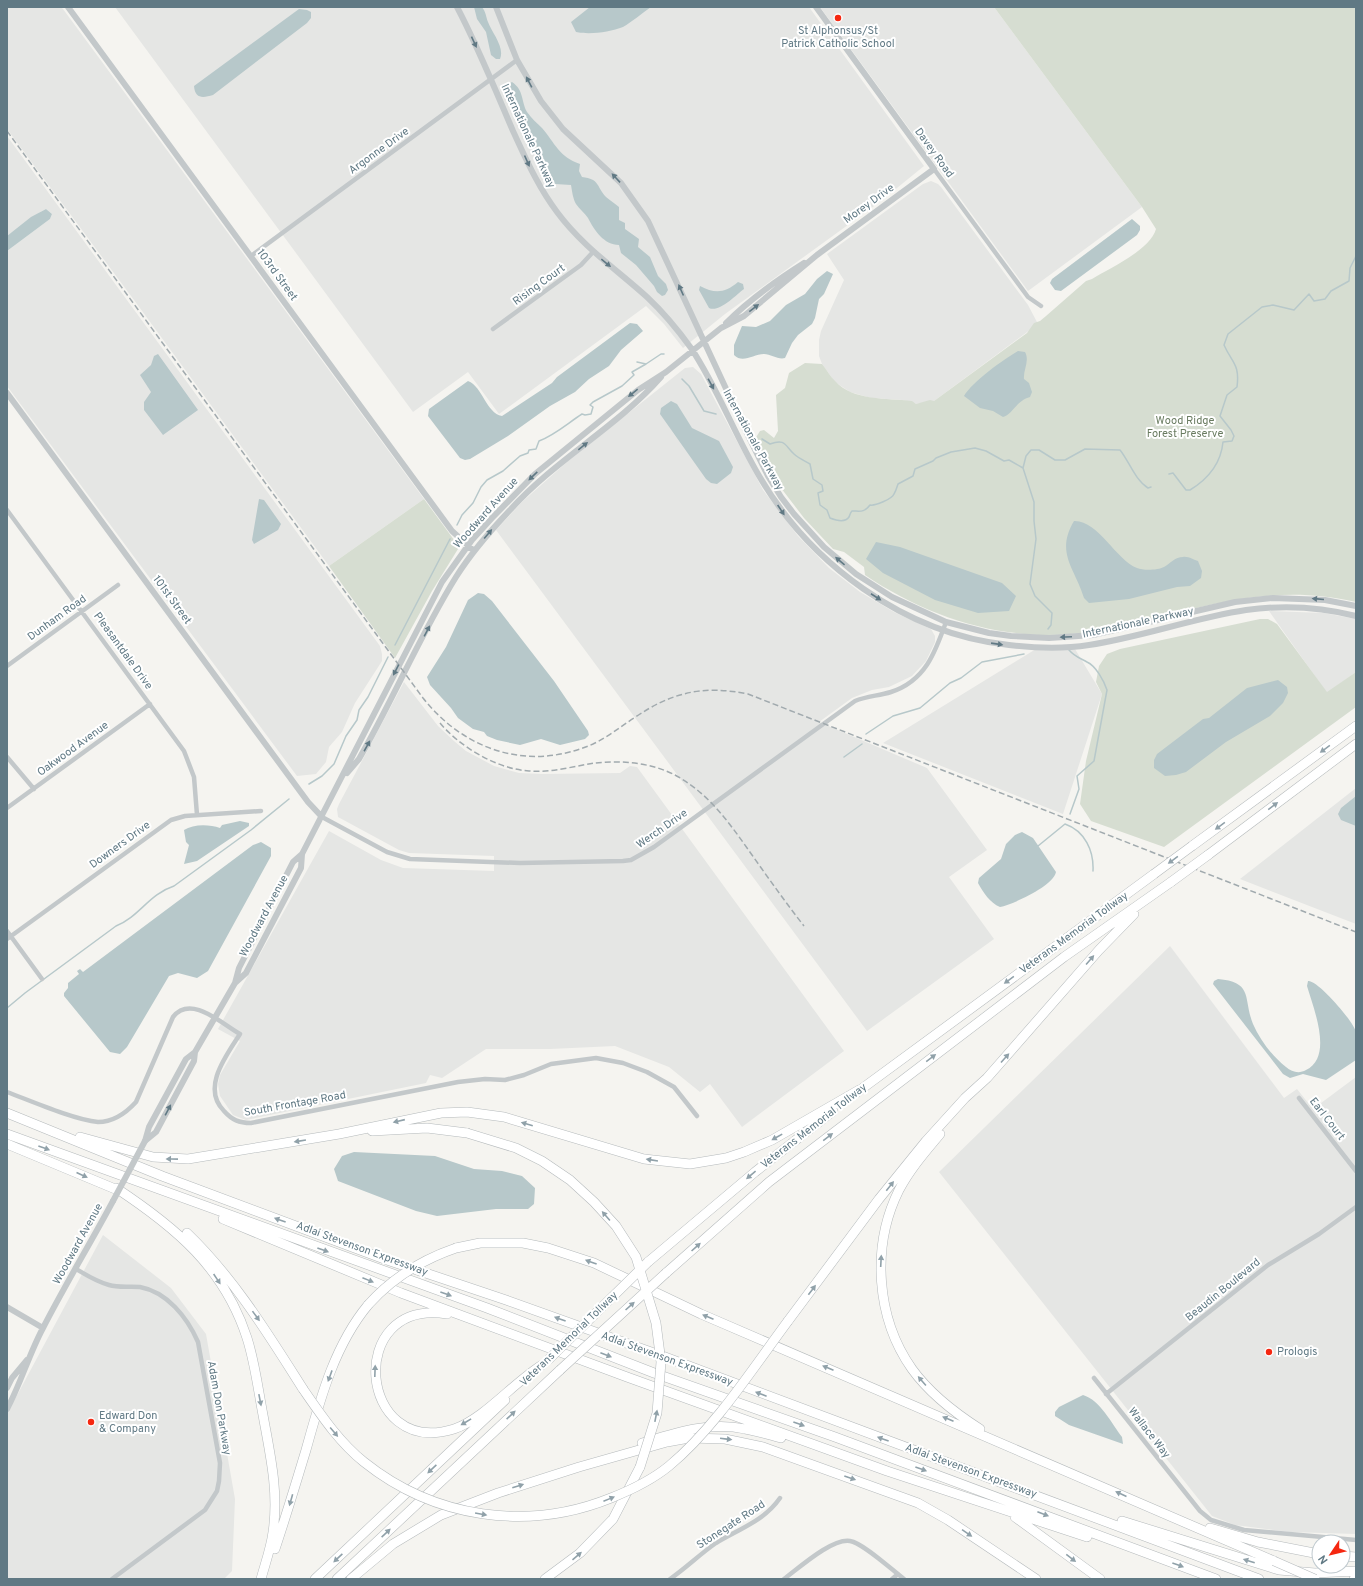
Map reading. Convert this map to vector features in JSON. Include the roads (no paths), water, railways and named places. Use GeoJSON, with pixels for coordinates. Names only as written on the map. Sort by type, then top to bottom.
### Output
{"type":"FeatureCollection","features":[{"type":"Feature","properties":{"kind":"highway","name":"Veterans Memorial Tollway"},"geometry":{"type":"LineString","coordinates":[[315,1579],[545,1363],[648,1262],[755,1172],[859,1090],[1356,726]]}},
{"type":"Feature","properties":{"kind":"highway","name":"Veterans Memorial Tollway"},"geometry":{"type":"LineString","coordinates":[[337,1579],[560,1370],[666,1273],[769,1182],[1064,957],[1148,899],[1356,744]]}},
{"type":"Feature","properties":{"kind":"highway"},"geometry":{"type":"LineString","coordinates":[[1009,1446],[948,1407],[922,1382],[912,1369],[898,1344],[882,1295],[881,1260],[889,1215],[899,1190],[917,1162],[987,1078],[1099,950],[1148,899]]}},
{"type":"Feature","properties":{"kind":"highway"},"geometry":{"type":"LineString","coordinates":[[7,1144],[137,1198],[163,1214],[183,1229],[218,1265],[259,1319],[303,1389],[328,1424],[355,1454],[381,1474],[407,1489],[439,1504],[468,1512],[506,1517],[549,1515],[577,1510],[607,1500],[640,1485],[668,1467],[684,1453],[704,1431],[903,1168],[960,1103],[987,1078]]}},
{"type":"Feature","properties":{"kind":"highway"},"geometry":{"type":"LineString","coordinates":[[7,1113],[107,1146],[168,1159],[188,1159],[339,1134],[441,1113],[481,1113],[504,1117],[644,1159],[665,1162],[701,1163],[726,1158],[772,1140],[859,1090]]}},
{"type":"Feature","properties":{"kind":"highway","name":"Adlai Stevenson Expressway"},"geometry":{"type":"LineString","coordinates":[[7,1113],[162,1176],[387,1260],[528,1308],[933,1457],[1255,1578]]}},
{"type":"Feature","properties":{"kind":"highway"},"geometry":{"type":"LineString","coordinates":[[339,1134],[427,1128],[467,1133],[516,1148],[542,1161],[570,1180],[594,1202],[616,1226],[636,1257],[656,1323],[661,1362],[657,1413],[640,1467],[613,1519],[580,1553],[545,1579]]}},
{"type":"Feature","properties":{"kind":"highway","name":"Adlai Stevenson Expressway"},"geometry":{"type":"LineString","coordinates":[[7,1134],[486,1308],[654,1373],[813,1429],[1216,1579]]}},
{"type":"Feature","properties":{"kind":"highway"},"geometry":{"type":"LineString","coordinates":[[116,1188],[165,1222],[198,1252],[228,1295],[246,1336],[252,1357],[274,1478],[275,1515],[273,1533],[262,1579]]}},
{"type":"Feature","properties":{"kind":"highway"},"geometry":{"type":"LineString","coordinates":[[155,1188],[267,1238],[401,1293],[627,1377],[1046,1525],[1159,1558]]}},
{"type":"Feature","properties":{"kind":"highway"},"geometry":{"type":"LineString","coordinates":[[262,1579],[288,1508],[316,1415],[334,1363],[349,1331],[368,1306],[388,1285],[406,1272],[424,1261],[456,1248],[480,1243],[522,1243],[548,1248],[594,1263],[701,1314],[1315,1579]]}},
{"type":"Feature","properties":{"kind":"highway"},"geometry":{"type":"LineString","coordinates":[[521,1337],[447,1314],[428,1313],[411,1317],[390,1332],[377,1352],[374,1374],[380,1398],[390,1413],[408,1426],[425,1432],[448,1430],[456,1428],[476,1416],[527,1374],[545,1363]]}},
{"type":"Feature","properties":{"kind":"highway"},"geometry":{"type":"LineString","coordinates":[[579,1467],[636,1445],[674,1433],[702,1427],[726,1426],[744,1428],[828,1449]]}},
{"type":"Feature","properties":{"kind":"highway"},"geometry":{"type":"LineString","coordinates":[[351,1579],[398,1540],[441,1515],[498,1493],[579,1467],[667,1442],[689,1438],[712,1438],[741,1441],[918,1503],[944,1517],[1036,1579]]}},
{"type":"Feature","properties":{"kind":"highway"},"geometry":{"type":"LineString","coordinates":[[933,1457],[1174,1539],[1279,1570],[1315,1573],[1356,1571]]}},
{"type":"Feature","properties":{"kind":"highway"},"geometry":{"type":"LineString","coordinates":[[1006,1510],[1100,1579]]}},
{"type":"Feature","properties":{"kind":"highway"},"geometry":{"type":"LineString","coordinates":[[1157,1510],[1258,1542],[1311,1552]]}},
{"type":"Feature","properties":{"kind":"street","name":"103rd Street"},"geometry":{"type":"LineString","coordinates":[[68,7],[452,531],[474,551]]}},
{"type":"Feature","properties":{"kind":"street","name":"Internationale Parkway"},"geometry":{"type":"LineString","coordinates":[[457,7],[529,166],[542,190],[569,228],[593,252],[656,306],[692,350],[759,476],[785,516],[813,548],[832,566],[879,599],[901,612],[944,630],[991,643],[1042,647],[1088,645],[1231,612],[1256,609],[1316,609],[1356,616]]}},
{"type":"Feature","properties":{"kind":"street","name":"Internationale Parkway"},"geometry":{"type":"LineString","coordinates":[[496,7],[517,60],[532,88],[555,120],[611,173],[643,213],[657,238],[768,476],[798,518],[824,547],[856,574],[892,597],[946,622],[989,633],[1044,638],[1093,635],[1235,602],[1254,600],[1303,598],[1356,606]]}},
{"type":"Feature","properties":{"kind":"street","name":"Davey Road"},"geometry":{"type":"LineString","coordinates":[[816,7],[1028,297],[1041,306]]}},
{"type":"Feature","properties":{"kind":"street","name":"Argonne Drive"},"geometry":{"type":"LineString","coordinates":[[251,256],[517,60]]}},
{"type":"Feature","properties":{"kind":"street","name":"Morey Drive"},"geometry":{"type":"LineString","coordinates":[[704,341],[721,328],[744,316],[817,255],[934,169]]}},
{"type":"Feature","properties":{"kind":"street","name":"Rising Court"},"geometry":{"type":"LineString","coordinates":[[494,329],[581,265],[593,252]]}},
{"type":"Feature","properties":{"kind":"street","name":"Woodward Avenue"},"geometry":{"type":"LineString","coordinates":[[7,1409],[20,1385],[29,1357],[43,1328],[113,1202],[145,1141],[149,1127],[186,1059],[195,1052],[235,983],[239,968],[293,862],[302,854],[322,817],[343,777],[354,751],[442,582],[468,546],[534,474],[638,390],[666,372],[704,341]]}},
{"type":"Feature","properties":{"kind":"street","name":"Woodward Avenue"},"geometry":{"type":"LineString","coordinates":[[343,777],[359,759],[450,588],[474,551],[512,507],[553,470],[642,399],[666,372]]}},
{"type":"Feature","properties":{"kind":"street","name":"101st Street"},"geometry":{"type":"LineString","coordinates":[[7,393],[299,790],[322,817]]}},
{"type":"Feature","properties":{"kind":"street","name":"Pleasantdale Drive"},"geometry":{"type":"LineString","coordinates":[[7,510],[188,758],[194,778],[197,815]]}},
{"type":"Feature","properties":{"kind":"street","name":"Dunham Road"},"geometry":{"type":"LineString","coordinates":[[7,666],[118,585]]}},
{"type":"Feature","properties":{"kind":"street","name":"Werch Drive"},"geometry":{"type":"LineString","coordinates":[[322,817],[387,852],[410,859],[520,863],[623,862],[631,860],[654,847],[855,702],[874,694],[889,693],[914,680],[932,659],[946,622]]}},
{"type":"Feature","properties":{"kind":"street"},"geometry":{"type":"LineString","coordinates":[[1042,647],[1044,638]]}},
{"type":"Feature","properties":{"kind":"street","name":"Oakwood Avenue"},"geometry":{"type":"LineString","coordinates":[[7,808],[150,704]]}},
{"type":"Feature","properties":{"kind":"street"},"geometry":{"type":"LineString","coordinates":[[7,757],[34,789]]}},
{"type":"Feature","properties":{"kind":"street","name":"Downers Drive"},"geometry":{"type":"LineString","coordinates":[[9,938],[166,823],[178,818],[197,815],[261,811]]}},
{"type":"Feature","properties":{"kind":"street","name":"Woodward Avenue"},"geometry":{"type":"LineString","coordinates":[[235,983],[246,973],[301,868],[302,854]]}},
{"type":"Feature","properties":{"kind":"street"},"geometry":{"type":"LineString","coordinates":[[7,931],[9,938],[42,979]]}},
{"type":"Feature","properties":{"kind":"street","name":"South Frontage Road"},"geometry":{"type":"LineString","coordinates":[[7,1092],[81,1118],[99,1122],[114,1119],[129,1110],[136,1102],[144,1087],[170,1022],[176,1013],[180,1010],[191,1008],[206,1013],[240,1034],[217,1073],[214,1084],[215,1096],[219,1107],[229,1117],[240,1123],[250,1123],[458,1082],[485,1079],[505,1080],[524,1075],[551,1064],[596,1058],[623,1063],[654,1076],[674,1087],[698,1116]]}},
{"type":"Feature","properties":{"kind":"street","name":"Earl Court"},"geometry":{"type":"LineString","coordinates":[[1299,1098],[1356,1171]]}},
{"type":"Feature","properties":{"kind":"street","name":"Beaudin Boulevard"},"geometry":{"type":"LineString","coordinates":[[1106,1394],[1268,1265],[1319,1234],[1356,1207]]}},
{"type":"Feature","properties":{"kind":"street","name":"Adam Don Parkway"},"geometry":{"type":"LineString","coordinates":[[76,1268],[109,1285],[141,1288],[152,1291],[165,1298],[176,1308],[191,1328],[198,1342],[220,1463],[217,1491],[205,1510],[112,1579]]}},
{"type":"Feature","properties":{"kind":"street"},"geometry":{"type":"LineString","coordinates":[[7,1307],[43,1328]]}},
{"type":"Feature","properties":{"kind":"street","name":"Woodward Avenue"},"geometry":{"type":"LineString","coordinates":[[7,1388],[12,1378],[29,1357]]}},
{"type":"Feature","properties":{"kind":"street","name":"Wallace Way"},"geometry":{"type":"LineString","coordinates":[[1094,1378],[1191,1500],[1211,1520],[1233,1528],[1307,1537],[1356,1540]]}},
{"type":"Feature","properties":{"kind":"street","name":"Stonegate Road"},"geometry":{"type":"LineString","coordinates":[[673,1578],[716,1543],[744,1529],[772,1509],[780,1498]]}},
{"type":"Feature","properties":{"kind":"street"},"geometry":{"type":"LineString","coordinates":[[784,1579],[829,1547],[850,1541],[860,1545],[904,1579]]}},
{"type":"Feature","properties":{"kind":"street"},"geometry":{"type":"LineString","coordinates":[[892,1579],[898,1574]]}},
{"type":"Feature","properties":{"kind":"waterway"},"geometry":{"type":"LineString","coordinates":[[1169,474],[1173,473],[1186,490],[1190,490],[1208,476],[1220,457],[1223,442],[1232,441],[1234,436],[1220,416],[1227,395],[1237,387],[1238,379],[1235,364],[1224,345],[1228,334],[1262,307],[1273,305],[1294,310],[1309,294],[1314,301],[1325,299],[1331,291],[1349,281],[1350,268],[1356,256]]}},
{"type":"Feature","properties":{"kind":"waterway"},"geometry":{"type":"LineString","coordinates":[[637,362],[646,364],[661,354],[664,354]]}},
{"type":"Feature","properties":{"kind":"waterway"},"geometry":{"type":"LineString","coordinates":[[457,525],[462,515],[473,503],[481,487],[487,480],[503,471],[520,456],[528,453],[529,450],[536,449],[539,441],[556,432],[582,414],[591,414],[593,407],[590,405],[593,402],[622,386],[634,375],[632,372],[646,364]]}},
{"type":"Feature","properties":{"kind":"waterway"},"geometry":{"type":"LineString","coordinates":[[682,379],[689,386],[704,411],[716,414]]}},
{"type":"Feature","properties":{"kind":"waterway"},"geometry":{"type":"LineString","coordinates":[[762,439],[770,444],[782,442],[796,455],[810,464],[813,479],[822,485],[823,491],[818,493],[820,505],[827,510],[830,518],[835,520],[845,520],[849,517],[852,511],[864,510],[870,505],[887,500],[893,496],[898,484],[913,476],[915,469],[951,452],[975,448],[986,451],[1004,461],[1009,460],[1023,468]]}},
{"type":"Feature","properties":{"kind":"waterway"},"geometry":{"type":"LineString","coordinates":[[1048,629],[1051,625],[1052,613],[1035,596],[1030,584],[1036,539],[1034,502],[1023,468],[1026,456],[1031,450],[1039,450],[1055,460],[1065,460],[1085,449],[1120,450],[1143,485],[1148,488],[1151,487]]}},
{"type":"Feature","properties":{"kind":"waterway"},"geometry":{"type":"LineString","coordinates":[[395,645],[450,539]]}},
{"type":"Feature","properties":{"kind":"waterway"},"geometry":{"type":"LineString","coordinates":[[1069,650],[1075,656],[1094,667],[1102,678],[1107,690],[1094,761],[1077,776],[1079,789],[1070,814]]}},
{"type":"Feature","properties":{"kind":"waterway"},"geometry":{"type":"LineString","coordinates":[[866,734],[893,716],[920,708],[950,683],[961,678],[982,662],[1024,654]]}},
{"type":"Feature","properties":{"kind":"waterway"},"geometry":{"type":"LineString","coordinates":[[309,784],[322,776],[334,764],[346,736],[357,720],[359,710],[368,697],[388,657]]}},
{"type":"Feature","properties":{"kind":"waterway"},"geometry":{"type":"LineString","coordinates":[[844,757],[862,744]]}},
{"type":"Feature","properties":{"kind":"waterway"},"geometry":{"type":"LineString","coordinates":[[7,1008],[116,926],[131,917],[158,894],[174,886],[251,830],[289,799]]}},
{"type":"Feature","properties":{"kind":"waterway"},"geometry":{"type":"LineString","coordinates":[[1038,846],[1065,824],[1072,827],[1083,837],[1090,849],[1093,871]]}},
{"type":"Feature","properties":{"kind":"railway"},"geometry":{"type":"LineString","coordinates":[[7,131],[423,698],[440,716],[458,731],[478,743],[500,751],[522,756],[545,756],[569,752],[593,744],[648,709],[675,697],[688,693],[717,690],[748,694],[1356,932]]}},
{"type":"Feature","properties":{"kind":"railway"},"geometry":{"type":"LineString","coordinates":[[440,723],[448,732],[480,755],[504,766],[517,769],[546,771],[595,763],[626,762],[647,765],[675,775],[699,791],[718,810],[736,832],[804,926]]}},
{"type":"Feature","properties":{"kind":"place","name":"St Alphonsus/St Patrick Catholic School"},"geometry":{"type":"Point","coordinates":[838,18]}},
{"type":"Feature","properties":{"kind":"place","name":"Prologis"},"geometry":{"type":"Point","coordinates":[1269,1352]}},
{"type":"Feature","properties":{"kind":"place","name":"Edward Don & Company"},"geometry":{"type":"Point","coordinates":[91,1422]}},
{"type":"Feature","properties":{"kind":"park label","name":"Wood Ridge Forest Preserve"},"geometry":{"type":"Point","coordinates":[1185,427]}}]}
